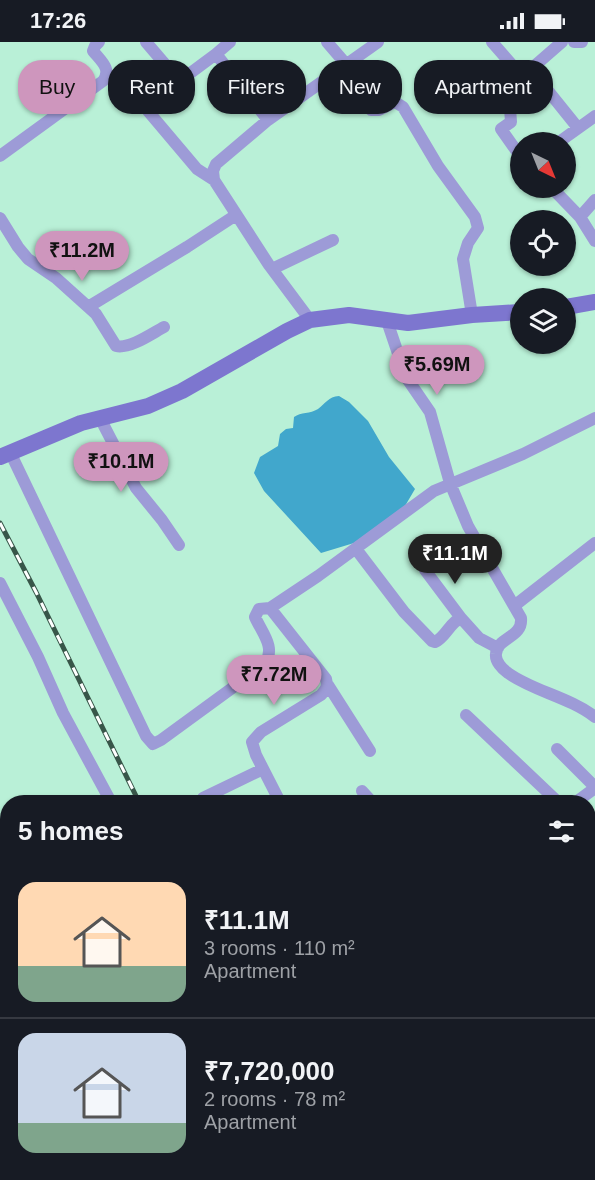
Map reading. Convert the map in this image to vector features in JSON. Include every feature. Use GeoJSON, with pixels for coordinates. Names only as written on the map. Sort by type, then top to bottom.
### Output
{"type":"FeatureCollection","features":[{"type":"Feature","properties":{"kind":"street"},"geometry":{"type":"LineString","coordinates":[[0,156],[103,81],[107,75],[106,68],[93,51],[94,46],[99,42]]}},
{"type":"Feature","properties":{"kind":"street"},"geometry":{"type":"LineString","coordinates":[[146,42],[181,80],[230,42]]}},
{"type":"Feature","properties":{"kind":"street"},"geometry":{"type":"LineString","coordinates":[[327,42],[338,60]]}},
{"type":"Feature","properties":{"kind":"street"},"geometry":{"type":"LineString","coordinates":[[351,60],[378,42]]}},
{"type":"Feature","properties":{"kind":"street"},"geometry":{"type":"LineString","coordinates":[[492,42],[508,60]]}},
{"type":"Feature","properties":{"kind":"street"},"geometry":{"type":"LineString","coordinates":[[541,60],[562,42]]}},
{"type":"Feature","properties":{"kind":"street"},"geometry":{"type":"LineString","coordinates":[[574,42],[582,42]]}},
{"type":"Feature","properties":{"kind":"street"},"geometry":{"type":"LineString","coordinates":[[216,54],[268,120]]}},
{"type":"Feature","properties":{"kind":"street"},"geometry":{"type":"LineString","coordinates":[[107,75],[137,98],[197,169],[214,180],[272,268],[310,320]]}},
{"type":"Feature","properties":{"kind":"street"},"geometry":{"type":"LineString","coordinates":[[214,180],[213,171],[216,164],[268,120],[318,84]]}},
{"type":"Feature","properties":{"kind":"street"},"geometry":{"type":"LineString","coordinates":[[553,97],[578,128]]}},
{"type":"Feature","properties":{"kind":"street"},"geometry":{"type":"LineString","coordinates":[[402,106],[438,166],[475,216],[478,228],[468,243],[463,259],[472,315]]}},
{"type":"Feature","properties":{"kind":"street"},"geometry":{"type":"LineString","coordinates":[[510,114],[511,122],[501,129],[510,142]]}},
{"type":"Feature","properties":{"kind":"street"},"geometry":{"type":"LineString","coordinates":[[573,132],[595,117]]}},
{"type":"Feature","properties":{"kind":"street"},"geometry":{"type":"LineString","coordinates":[[562,198],[580,217],[595,241]]}},
{"type":"Feature","properties":{"kind":"street"},"geometry":{"type":"LineString","coordinates":[[580,217],[595,200]]}},
{"type":"Feature","properties":{"kind":"street"},"geometry":{"type":"LineString","coordinates":[[88,307],[236,215]]}},
{"type":"Feature","properties":{"kind":"street"},"geometry":{"type":"LineString","coordinates":[[0,218],[28,259],[56,278],[88,307],[102,321],[113,343],[119,348],[164,327]]}},
{"type":"Feature","properties":{"kind":"street"},"geometry":{"type":"LineString","coordinates":[[272,268],[333,240]]}},
{"type":"Feature","properties":{"kind":"street"},"geometry":{"type":"LineString","coordinates":[[576,305],[595,302]]}},
{"type":"Feature","properties":{"kind":"street"},"geometry":{"type":"LineString","coordinates":[[510,313],[408,323],[349,315],[310,320],[182,391],[148,406],[81,423],[5,455],[150,742],[153,744],[161,740],[265,664],[269,658],[269,643],[255,617],[259,609],[270,608],[356,549],[434,491],[523,454],[595,418]]}},
{"type":"Feature","properties":{"kind":"street"},"geometry":{"type":"LineString","coordinates":[[387,321],[406,377],[430,412],[450,483],[468,526],[521,618],[522,624],[519,631],[498,648],[497,660],[505,672],[576,705],[595,717]]}},
{"type":"Feature","properties":{"kind":"street"},"geometry":{"type":"LineString","coordinates":[[100,418],[136,488],[179,545]]}},
{"type":"Feature","properties":{"kind":"street"},"geometry":{"type":"LineString","coordinates":[[514,606],[595,543]]}},
{"type":"Feature","properties":{"kind":"street"},"geometry":{"type":"LineString","coordinates":[[356,549],[404,612],[435,642],[456,620],[461,618]]}},
{"type":"Feature","properties":{"kind":"street"},"geometry":{"type":"LineString","coordinates":[[425,570],[479,638],[498,648]]}},
{"type":"Feature","properties":{"kind":"street"},"geometry":{"type":"LineString","coordinates":[[0,583],[72,731],[107,795]]}},
{"type":"Feature","properties":{"kind":"street"},"geometry":{"type":"LineString","coordinates":[[270,608],[326,679],[370,751]]}},
{"type":"Feature","properties":{"kind":"street"},"geometry":{"type":"LineString","coordinates":[[276,795],[253,749],[252,742],[256,736],[321,695],[328,685]]}},
{"type":"Feature","properties":{"kind":"street"},"geometry":{"type":"LineString","coordinates":[[466,715],[551,795]]}},
{"type":"Feature","properties":{"kind":"street"},"geometry":{"type":"LineString","coordinates":[[557,749],[595,787]]}},
{"type":"Feature","properties":{"kind":"street"},"geometry":{"type":"LineString","coordinates":[[209,795],[263,769]]}},
{"type":"Feature","properties":{"kind":"street"},"geometry":{"type":"LineString","coordinates":[[362,791],[366,795]]}},
{"type":"Feature","properties":{"kind":"water"},"geometry":{"type":"Polygon","coordinates":[[[339,396],[349,402],[368,421],[389,457],[415,489],[405,506],[354,543],[321,553],[264,491],[254,473],[260,457],[278,446],[280,434],[286,429],[293,428],[294,417],[315,411],[330,399],[339,396]]]}},
{"type":"Feature","properties":{"kind":"railway"},"geometry":{"type":"LineString","coordinates":[[0,523],[136,795]]}}]}
